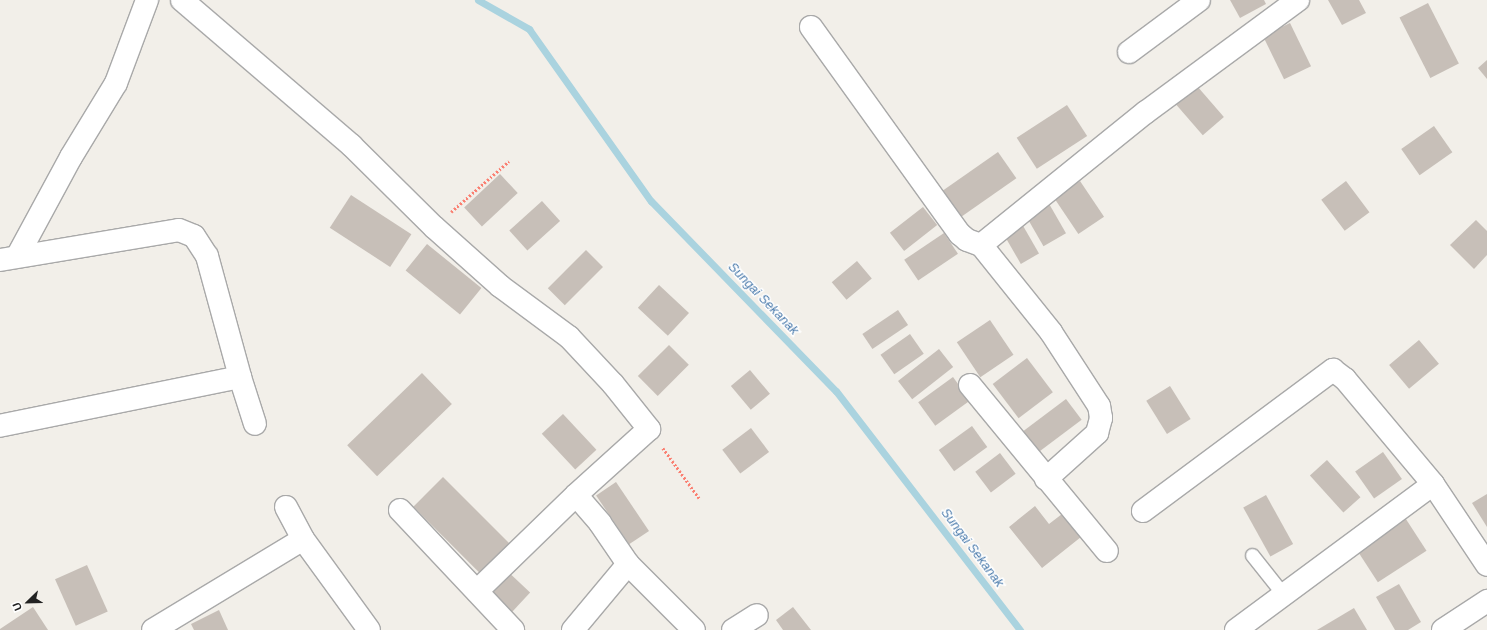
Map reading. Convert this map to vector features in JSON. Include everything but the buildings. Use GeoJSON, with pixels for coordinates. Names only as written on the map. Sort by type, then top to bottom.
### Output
{"type":"FeatureCollection","features":[{"type":"Feature","properties":{"kind":"street"},"geometry":{"type":"LineString","coordinates":[[9,257],[116,83],[147,0]]}},
{"type":"Feature","properties":{"kind":"street"},"geometry":{"type":"LineString","coordinates":[[182,0],[351,145],[434,227],[500,286],[569,337],[613,384],[648,428],[477,590]]}},
{"type":"Feature","properties":{"kind":"street"},"geometry":{"type":"LineString","coordinates":[[1128,52],[1199,0]]}},
{"type":"Feature","properties":{"kind":"street"},"geometry":{"type":"LineString","coordinates":[[981,245],[1146,112],[1298,0]]}},
{"type":"Feature","properties":{"kind":"street"},"geometry":{"type":"LineString","coordinates":[[811,27],[960,234],[967,240],[981,245],[1051,332],[1099,406],[1101,418],[1097,432],[1046,479]]}},
{"type":"Feature","properties":{"kind":"street"},"geometry":{"type":"LineString","coordinates":[[9,257],[179,230],[194,236],[207,256],[240,377],[255,424]]}},
{"type":"Feature","properties":{"kind":"street"},"geometry":{"type":"LineString","coordinates":[[1143,511],[1333,370],[1345,379],[1433,484],[1487,564]]}},
{"type":"Feature","properties":{"kind":"street"},"geometry":{"type":"LineString","coordinates":[[0,426],[240,377]]}},
{"type":"Feature","properties":{"kind":"street"},"geometry":{"type":"LineString","coordinates":[[970,386],[1107,551]]}},
{"type":"Feature","properties":{"kind":"street"},"geometry":{"type":"LineString","coordinates":[[1236,630],[1433,484]]}},
{"type":"Feature","properties":{"kind":"street"},"geometry":{"type":"LineString","coordinates":[[576,495],[600,523],[628,564],[694,630]]}},
{"type":"Feature","properties":{"kind":"street"},"geometry":{"type":"LineString","coordinates":[[286,507],[303,539],[369,630]]}},
{"type":"Feature","properties":{"kind":"street"},"geometry":{"type":"LineString","coordinates":[[400,510],[477,590],[513,630]]}},
{"type":"Feature","properties":{"kind":"street"},"geometry":{"type":"LineString","coordinates":[[153,630],[303,539]]}},
{"type":"Feature","properties":{"kind":"street"},"geometry":{"type":"LineString","coordinates":[[573,630],[628,564]]}},
{"type":"Feature","properties":{"kind":"street"},"geometry":{"type":"LineString","coordinates":[[1443,630],[1487,601]]}},
{"type":"Feature","properties":{"kind":"street"},"geometry":{"type":"LineString","coordinates":[[733,630],[758,615]]}},
{"type":"Feature","properties":{"kind":"lane"},"geometry":{"type":"LineString","coordinates":[[1252,556],[1283,594]]}},
{"type":"Feature","properties":{"kind":"path"},"geometry":{"type":"LineString","coordinates":[[434,227],[509,161]]}},
{"type":"Feature","properties":{"kind":"path"},"geometry":{"type":"LineString","coordinates":[[648,428],[699,498]]}},
{"type":"Feature","properties":{"kind":"waterway","name":"Sungai Sekanak"},"geometry":{"type":"LineString","coordinates":[[478,0],[529,29],[651,201],[836,391],[1020,630]]}}]}
